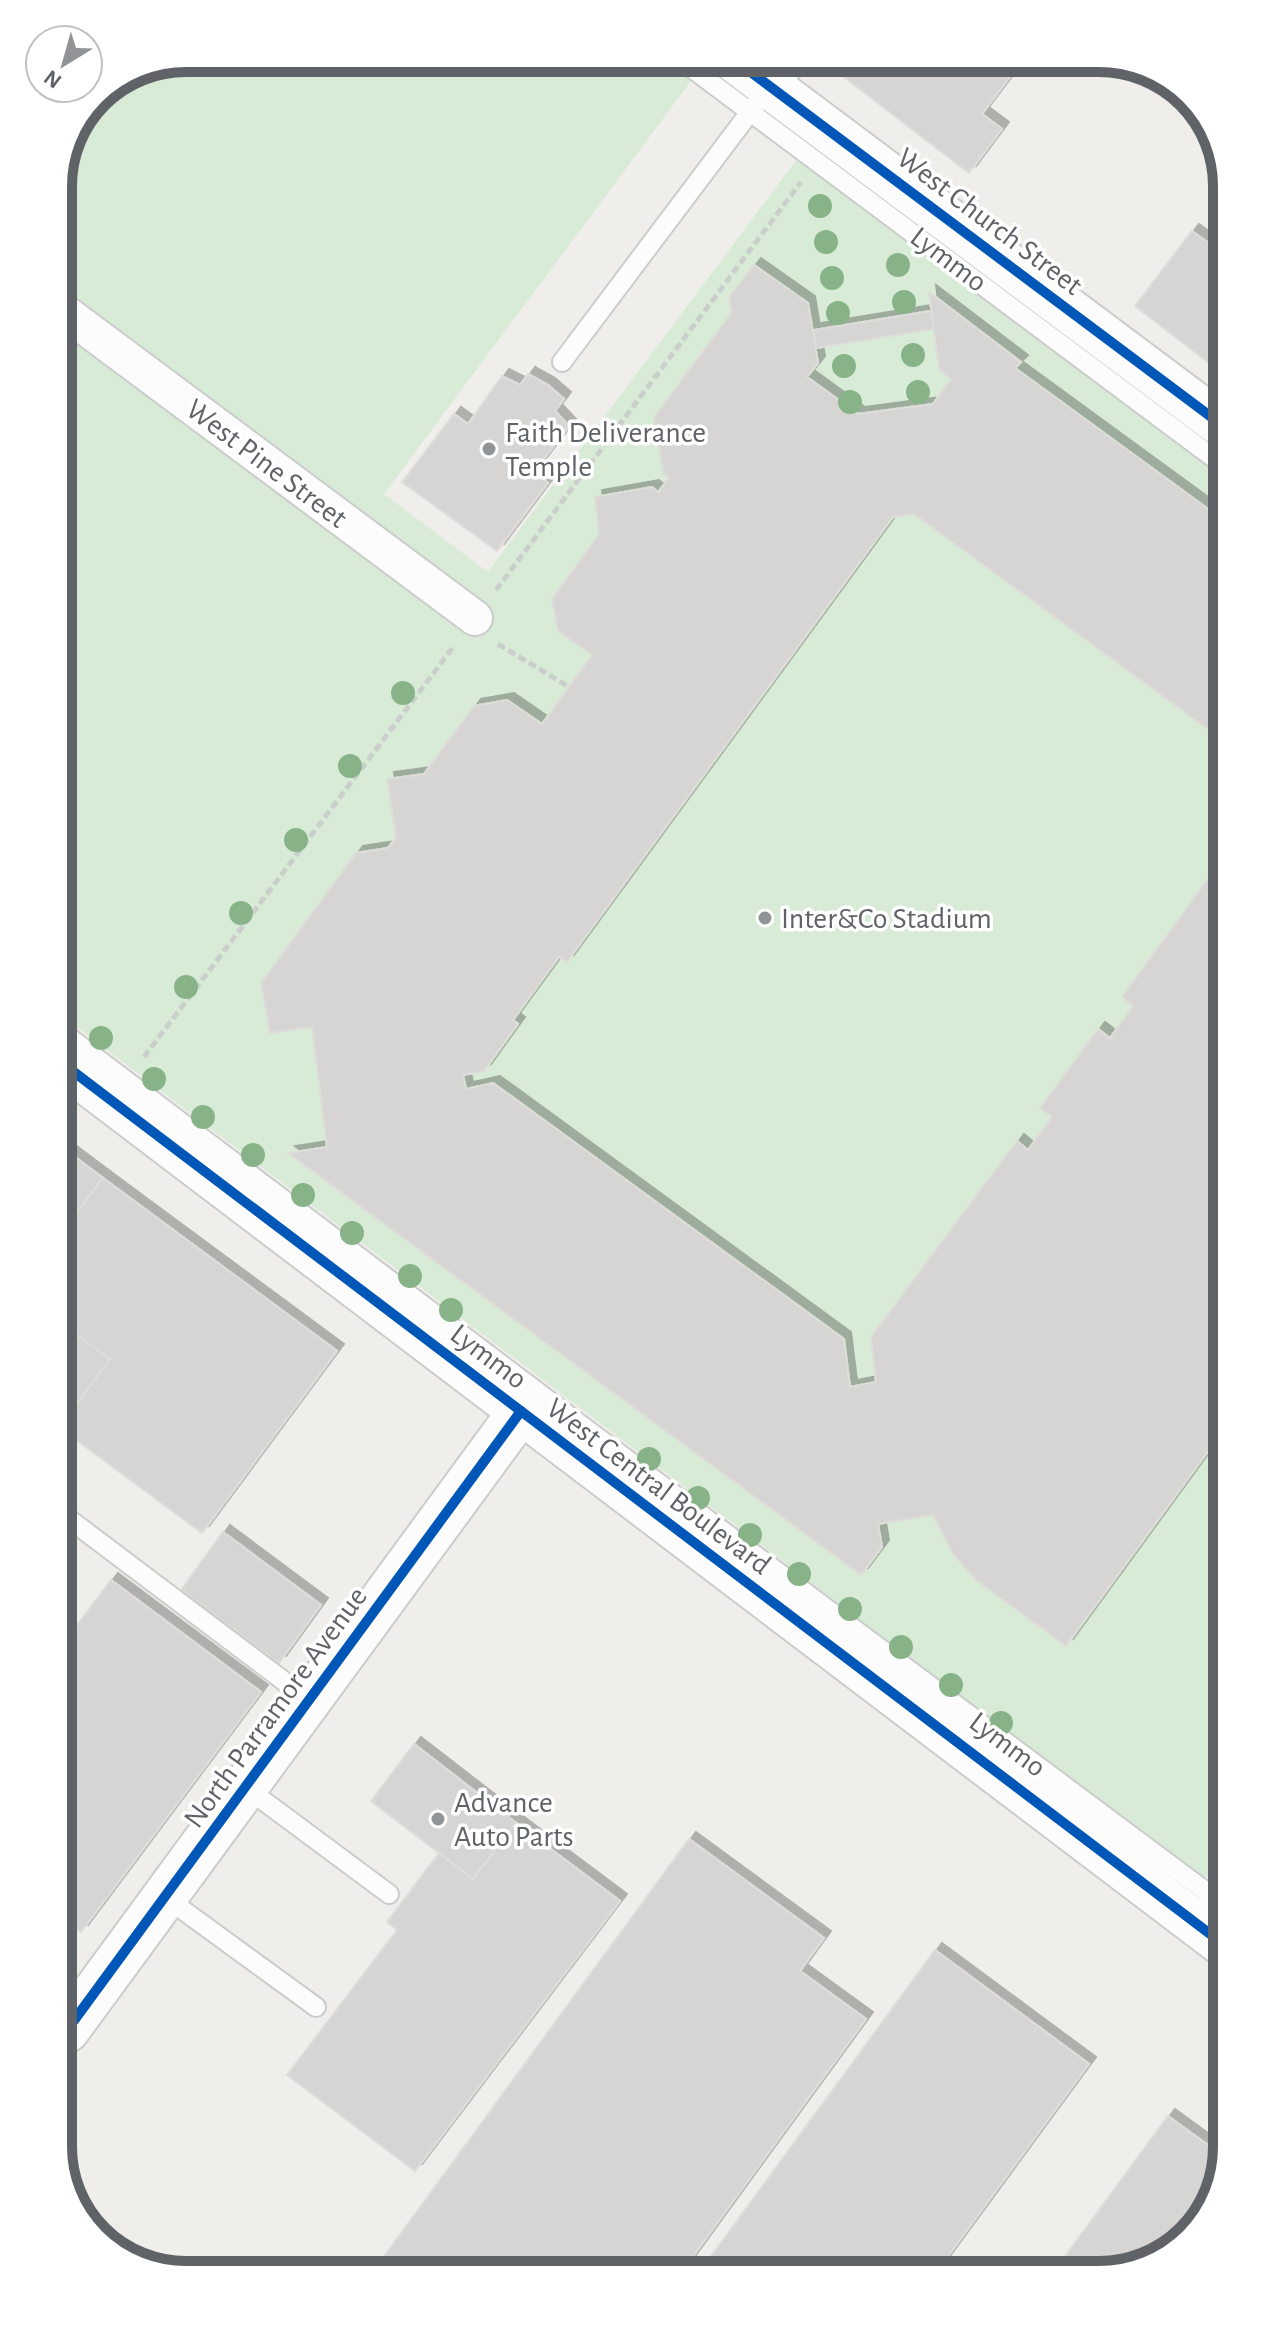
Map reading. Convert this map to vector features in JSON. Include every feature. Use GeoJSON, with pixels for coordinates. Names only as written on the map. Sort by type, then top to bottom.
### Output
{"type":"FeatureCollection","features":[{"type":"Feature","properties":{"kind":"street","name":"West Church Street"},"geometry":{"type":"LineString","coordinates":[[752,72],[1213,418]]}},
{"type":"Feature","properties":{"kind":"street","name":"West Pine Street"},"geometry":{"type":"LineString","coordinates":[[72,318],[484,630]]}},
{"type":"Feature","properties":{"kind":"street","name":"West Central Boulevard"},"geometry":{"type":"LineString","coordinates":[[72,1071],[521,1411],[1213,1910]]}},
{"type":"Feature","properties":{"kind":"street","name":"North Parramore Avenue"},"geometry":{"type":"LineString","coordinates":[[72,2023],[521,1411]]}},
{"type":"Feature","properties":{"kind":"lane","name":"Lymmo"},"geometry":{"type":"LineString","coordinates":[[726,72],[770,85],[1213,457]]}},
{"type":"Feature","properties":{"kind":"lane"},"geometry":{"type":"LineString","coordinates":[[562,362],[770,85]]}},
{"type":"Feature","properties":{"kind":"lane","name":"Lymmo"},"geometry":{"type":"LineString","coordinates":[[72,1040],[1213,1910]]}},
{"type":"Feature","properties":{"kind":"lane"},"geometry":{"type":"LineString","coordinates":[[72,1521],[309,1700]]}},
{"type":"Feature","properties":{"kind":"lane"},"geometry":{"type":"LineString","coordinates":[[245,1787],[389,1894]]}},
{"type":"Feature","properties":{"kind":"lane"},"geometry":{"type":"LineString","coordinates":[[165,1897],[316,2007]]}},
{"type":"Feature","properties":{"kind":"path"},"geometry":{"type":"LineString","coordinates":[[484,630],[569,687]]}},
{"type":"Feature","properties":{"kind":"green space","name":"Inter&Co Stadium"},"geometry":{"type":"Polygon","coordinates":[[[186,72],[679,72],[691,81],[384,494],[488,572],[797,159],[1213,470],[1213,1875],[1204,1877],[72,1024],[72,179],[81,142],[91,123],[105,105],[123,91],[164,74],[186,72]]]}},
{"type":"Feature","properties":{"kind":"building"},"geometry":{"type":"Polygon","coordinates":[[[848,72],[1014,72],[982,114],[1002,129],[969,173],[844,77],[848,72]]]}},
{"type":"Feature","properties":{"kind":"building"},"geometry":{"type":"Polygon","coordinates":[[[1192,231],[1213,246],[1213,366],[1135,306],[1192,231]]]}},
{"type":"Feature","properties":{"kind":"building","name":"Inter&Co Stadium"},"geometry":{"type":"Polygon","coordinates":[[[754,265],[808,303],[818,363],[807,377],[858,414],[933,404],[951,379],[939,369],[929,292],[1021,362],[1015,368],[1213,513],[1213,733],[914,514],[893,517],[567,962],[559,957],[513,1020],[518,1024],[484,1071],[463,1075],[466,1089],[493,1083],[844,1339],[850,1387],[876,1382],[871,1337],[1017,1141],[1028,1150],[1052,1117],[1040,1108],[1098,1029],[1110,1038],[1133,1006],[1122,997],[1213,872],[1213,1445],[1066,1646],[976,1580],[953,1554],[933,1515],[878,1524],[882,1547],[861,1575],[288,1153],[327,1147],[312,1027],[270,1033],[261,983],[356,853],[388,848],[396,837],[387,779],[424,774],[474,706],[507,700],[542,724],[592,655],[558,631],[552,599],[599,534],[595,497],[652,487],[658,492],[669,478],[663,473],[654,417],[732,312],[729,297],[754,265]]]}},
{"type":"Feature","properties":{"kind":"building"},"geometry":{"type":"Polygon","coordinates":[[[931,311],[934,329],[816,348],[814,330],[931,311]]]}},
{"type":"Feature","properties":{"kind":"building","name":"Faith Deliverance Temple"},"geometry":{"type":"Polygon","coordinates":[[[528,374],[564,399],[555,411],[569,426],[534,472],[548,483],[497,551],[402,482],[454,414],[468,424],[502,376],[520,385],[528,374]]]}},
{"type":"Feature","properties":{"kind":"building"},"geometry":{"type":"Polygon","coordinates":[[[72,1155],[103,1178],[72,1219],[72,1155]]]}},
{"type":"Feature","properties":{"kind":"building"},"geometry":{"type":"Polygon","coordinates":[[[103,1178],[337,1351],[202,1533],[72,1437],[72,1410],[110,1359],[72,1332],[72,1219],[103,1178]]]}},
{"type":"Feature","properties":{"kind":"building"},"geometry":{"type":"Polygon","coordinates":[[[72,1332],[110,1359],[72,1410],[72,1332]]]}},
{"type":"Feature","properties":{"kind":"building"},"geometry":{"type":"Polygon","coordinates":[[[223,1532],[321,1605],[279,1663],[181,1590],[223,1532]]]}},
{"type":"Feature","properties":{"kind":"building"},"geometry":{"type":"Polygon","coordinates":[[[111,1580],[261,1692],[81,1932],[72,1926],[72,1632],[111,1580]]]}},
{"type":"Feature","properties":{"kind":"building"},"geometry":{"type":"Polygon","coordinates":[[[414,1744],[516,1823],[473,1879],[371,1801],[414,1744]]]}},
{"type":"Feature","properties":{"kind":"building"},"geometry":{"type":"Polygon","coordinates":[[[516,1823],[620,1901],[415,2171],[287,2075],[397,1930],[387,1922],[439,1853],[473,1879],[516,1823]]]}},
{"type":"Feature","properties":{"kind":"building"},"geometry":{"type":"Polygon","coordinates":[[[689,1839],[824,1938],[800,1971],[866,2019],[690,2261],[381,2261],[689,1839]]]}},
{"type":"Feature","properties":{"kind":"building"},"geometry":{"type":"Polygon","coordinates":[[[935,1950],[1089,2064],[944,2261],[708,2261],[935,1950]]]}},
{"type":"Feature","properties":{"kind":"building"},"geometry":{"type":"Polygon","coordinates":[[[1168,2116],[1213,2149],[1207,2184],[1194,2210],[1162,2242],[1121,2259],[1062,2261],[1168,2116]]]}},
{"type":"Feature","properties":{"kind":"cycle path"},"geometry":{"type":"LineString","coordinates":[[751,72],[1213,418]]}},
{"type":"Feature","properties":{"kind":"cycle path"},"geometry":{"type":"LineString","coordinates":[[72,1071],[1213,1936]]}},
{"type":"Feature","properties":{"kind":"cycle path"},"geometry":{"type":"LineString","coordinates":[[72,2023],[521,1411]]}},
{"type":"Feature","properties":{"kind":"place","name":"Faith Deliverance Temple"},"geometry":{"type":"Point","coordinates":[489,449]}},
{"type":"Feature","properties":{"kind":"place","name":"Inter&Co Stadium"},"geometry":{"type":"Point","coordinates":[765,918]}},
{"type":"Feature","properties":{"kind":"place","name":"Advance Auto Parts"},"geometry":{"type":"Point","coordinates":[438,1819]}}]}
